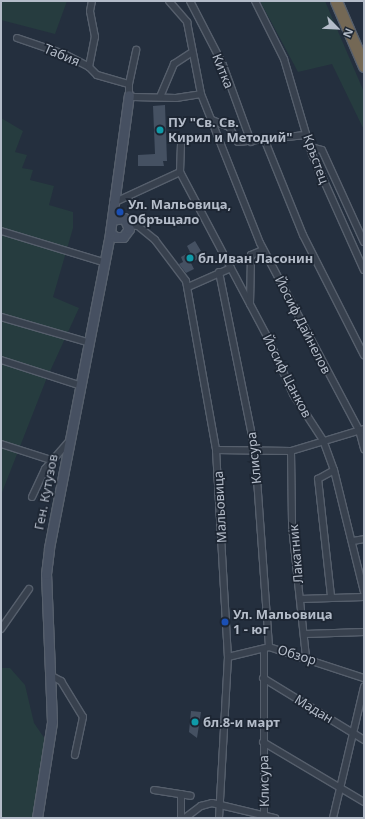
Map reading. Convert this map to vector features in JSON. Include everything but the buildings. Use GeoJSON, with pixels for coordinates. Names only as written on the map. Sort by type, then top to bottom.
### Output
{"type":"FeatureCollection","features":[{"type":"Feature","properties":{"kind":"highway"},"geometry":{"type":"LineString","coordinates":[[336,1],[364,66]]}},
{"type":"Feature","properties":{"kind":"street","name":"Табия"},"geometry":{"type":"LineString","coordinates":[[17,38],[64,54],[89,67],[95,37],[90,11],[92,1]]}},
{"type":"Feature","properties":{"kind":"street","name":"Йосиф Дайнелов"},"geometry":{"type":"LineString","coordinates":[[169,1],[187,22],[191,53],[201,94],[263,250],[361,430],[364,449]]}},
{"type":"Feature","properties":{"kind":"street","name":"Китка"},"geometry":{"type":"LineString","coordinates":[[190,1],[223,65],[251,142]]}},
{"type":"Feature","properties":{"kind":"street","name":"Кръстец"},"geometry":{"type":"LineString","coordinates":[[255,1],[284,59],[310,147],[364,270]]}},
{"type":"Feature","properties":{"kind":"street"},"geometry":{"type":"LineString","coordinates":[[136,50],[129,84],[130,95],[160,97],[201,94]]}},
{"type":"Feature","properties":{"kind":"street"},"geometry":{"type":"LineString","coordinates":[[160,97],[174,64],[191,53]]}},
{"type":"Feature","properties":{"kind":"street"},"geometry":{"type":"LineString","coordinates":[[89,67],[97,75],[129,84]]}},
{"type":"Feature","properties":{"kind":"street","name":"Ген. Кутузов"},"geometry":{"type":"LineString","coordinates":[[37,818],[50,743],[50,675],[46,574],[53,517],[110,232],[117,174],[130,95]]}},
{"type":"Feature","properties":{"kind":"street"},"geometry":{"type":"LineString","coordinates":[[212,120],[229,127],[238,142],[265,141],[306,135]]}},
{"type":"Feature","properties":{"kind":"street"},"geometry":{"type":"LineString","coordinates":[[113,203],[180,172],[181,138]]}},
{"type":"Feature","properties":{"kind":"street"},"geometry":{"type":"LineString","coordinates":[[265,141],[303,235],[364,355]]}},
{"type":"Feature","properties":{"kind":"street"},"geometry":{"type":"LineString","coordinates":[[310,147],[322,150],[364,242]]}},
{"type":"Feature","properties":{"kind":"street","name":"Йосиф Цанков"},"geometry":{"type":"LineString","coordinates":[[180,172],[250,304],[293,394],[323,440],[334,470],[353,541],[364,592]]}},
{"type":"Feature","properties":{"kind":"street"},"geometry":{"type":"LineString","coordinates":[[110,232],[116,237],[123,237],[128,232],[129,225],[124,218],[112,220]]}},
{"type":"Feature","properties":{"kind":"street","name":"Мальовица"},"geometry":{"type":"LineString","coordinates":[[129,225],[138,226],[155,240],[174,261],[188,287],[216,450],[228,658],[218,804],[219,818]]}},
{"type":"Feature","properties":{"kind":"street"},"geometry":{"type":"LineString","coordinates":[[1,231],[103,262]]}},
{"type":"Feature","properties":{"kind":"street"},"geometry":{"type":"LineString","coordinates":[[250,304],[251,255],[263,250]]}},
{"type":"Feature","properties":{"kind":"street"},"geometry":{"type":"LineString","coordinates":[[188,287],[231,268]]}},
{"type":"Feature","properties":{"kind":"street","name":"Клисура"},"geometry":{"type":"LineString","coordinates":[[219,272],[255,451],[266,648],[263,678],[264,816]]}},
{"type":"Feature","properties":{"kind":"street"},"geometry":{"type":"LineString","coordinates":[[1,317],[87,342]]}},
{"type":"Feature","properties":{"kind":"street"},"geometry":{"type":"LineString","coordinates":[[1,360],[79,385]]}},
{"type":"Feature","properties":{"kind":"street"},"geometry":{"type":"LineString","coordinates":[[216,450],[290,451],[361,430]]}},
{"type":"Feature","properties":{"kind":"street"},"geometry":{"type":"LineString","coordinates":[[32,497],[51,460],[68,443]]}},
{"type":"Feature","properties":{"kind":"street"},"geometry":{"type":"LineString","coordinates":[[1,444],[51,460]]}},
{"type":"Feature","properties":{"kind":"street","name":"Лакатник"},"geometry":{"type":"LineString","coordinates":[[290,451],[292,526],[305,634],[306,657]]}},
{"type":"Feature","properties":{"kind":"street"},"geometry":{"type":"LineString","coordinates":[[331,596],[318,479],[334,470]]}},
{"type":"Feature","properties":{"kind":"street"},"geometry":{"type":"LineString","coordinates":[[353,541],[364,539]]}},
{"type":"Feature","properties":{"kind":"street"},"geometry":{"type":"LineString","coordinates":[[1,629],[29,589]]}},
{"type":"Feature","properties":{"kind":"street"},"geometry":{"type":"LineString","coordinates":[[300,599],[331,596],[364,597]]}},
{"type":"Feature","properties":{"kind":"street"},"geometry":{"type":"LineString","coordinates":[[305,634],[364,632]]}},
{"type":"Feature","properties":{"kind":"street","name":"Обзор"},"geometry":{"type":"LineString","coordinates":[[228,658],[266,648],[306,657],[364,678]]}},
{"type":"Feature","properties":{"kind":"street"},"geometry":{"type":"LineString","coordinates":[[50,675],[61,681],[83,716],[75,755]]}},
{"type":"Feature","properties":{"kind":"street","name":"Мадан"},"geometry":{"type":"LineString","coordinates":[[263,678],[354,732],[364,740]]}},
{"type":"Feature","properties":{"kind":"street"},"geometry":{"type":"LineString","coordinates":[[333,818],[364,687]]}},
{"type":"Feature","properties":{"kind":"street"},"geometry":{"type":"LineString","coordinates":[[263,742],[364,802]]}},
{"type":"Feature","properties":{"kind":"street"},"geometry":{"type":"LineString","coordinates":[[154,790],[191,796]]}},
{"type":"Feature","properties":{"kind":"street"},"geometry":{"type":"LineString","coordinates":[[181,794],[181,818]]}},
{"type":"Feature","properties":{"kind":"street"},"geometry":{"type":"LineString","coordinates":[[185,818],[201,806],[218,804],[275,818]]}},
{"type":"Feature","properties":{"kind":"green space"},"geometry":{"type":"Polygon","coordinates":[[[1,1],[67,1],[55,34],[1,20],[1,1]]]}},
{"type":"Feature","properties":{"kind":"green space"},"geometry":{"type":"Polygon","coordinates":[[[260,1],[325,1],[364,92],[364,130],[332,64],[298,72],[260,1]]]}},
{"type":"Feature","properties":{"kind":"green space"},"geometry":{"type":"Polygon","coordinates":[[[1,118],[23,131],[15,152],[27,155],[22,168],[33,170],[30,180],[54,186],[49,205],[73,212],[73,228],[53,297],[79,308],[46,380],[1,495],[1,118]]]}},
{"type":"Feature","properties":{"kind":"green space"},"geometry":{"type":"Polygon","coordinates":[[[1,668],[10,668],[25,685],[34,723],[47,742],[37,818],[1,818],[1,668]]]}},
{"type":"Feature","properties":{"kind":"place","name":"ПУ \"Св. Св. Кирил и Методий\""},"geometry":{"type":"Point","coordinates":[160,130]}},
{"type":"Feature","properties":{"kind":"place","name":"Ул. Мальовица, Обръщало"},"geometry":{"type":"Point","coordinates":[120,212]}},
{"type":"Feature","properties":{"kind":"place","name":"бл.Иван Ласонин"},"geometry":{"type":"Point","coordinates":[190,258]}},
{"type":"Feature","properties":{"kind":"place","name":"Ул. Мальовица 1 - юг"},"geometry":{"type":"Point","coordinates":[225,622]}},
{"type":"Feature","properties":{"kind":"place","name":"бл.8-и март"},"geometry":{"type":"Point","coordinates":[195,722]}}]}
